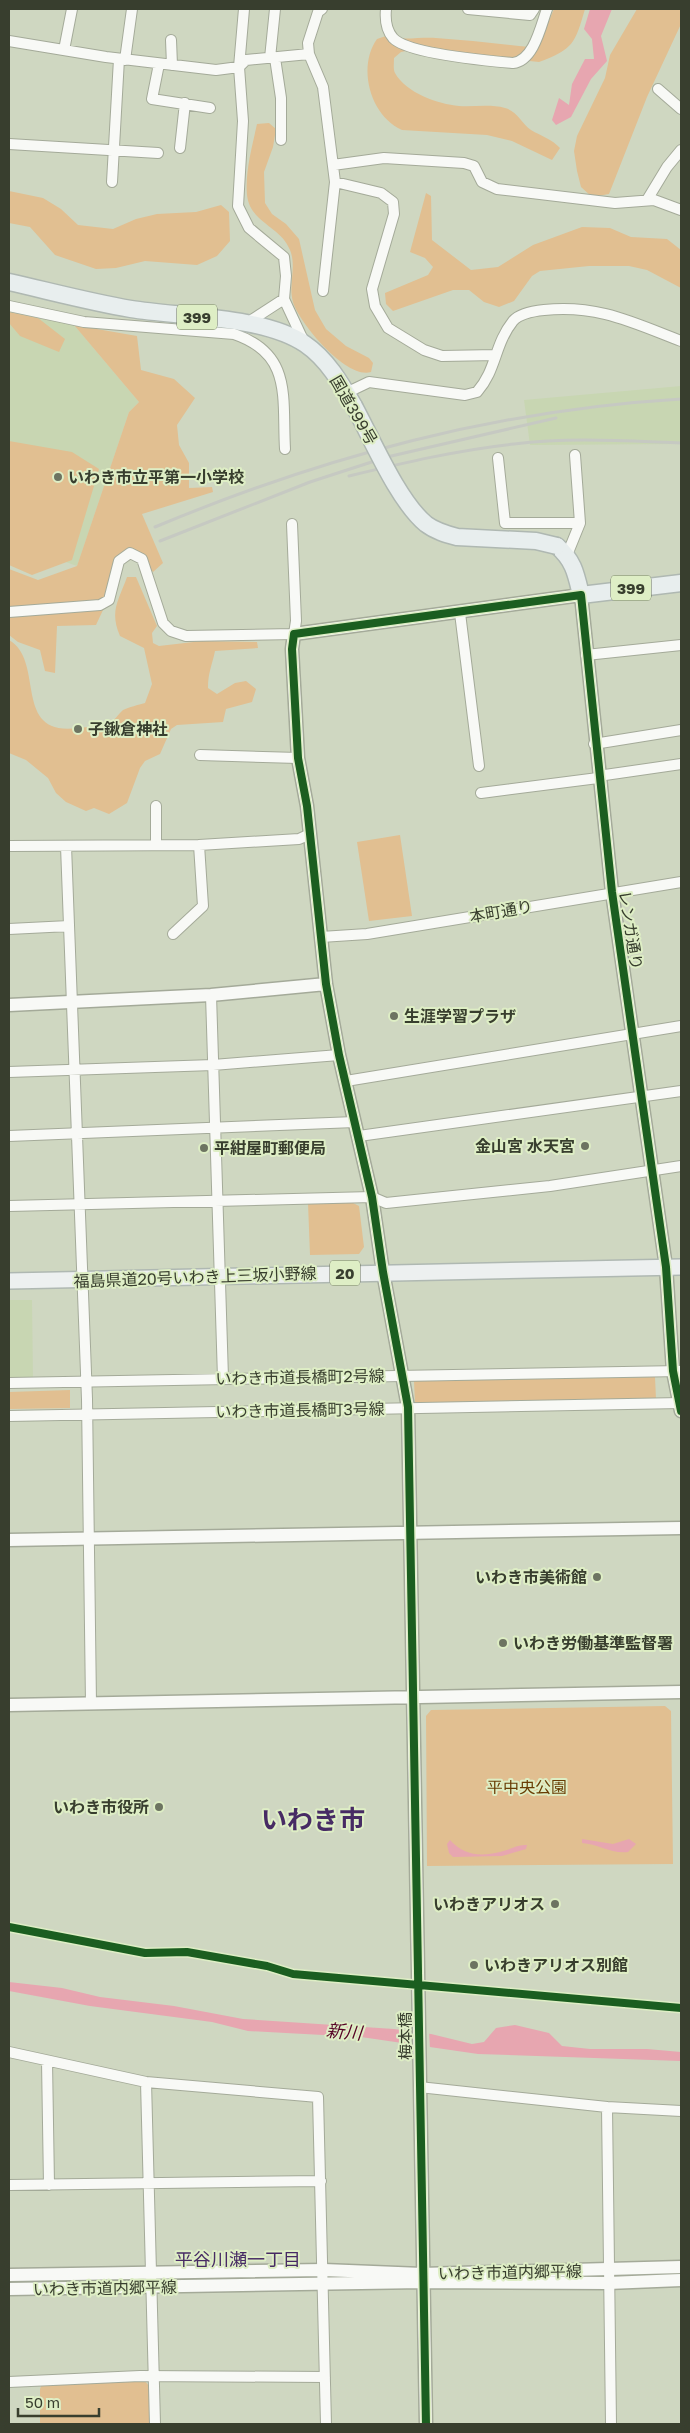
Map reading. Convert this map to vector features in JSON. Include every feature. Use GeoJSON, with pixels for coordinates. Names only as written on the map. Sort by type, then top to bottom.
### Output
{"type":"FeatureCollection","features":[{"type":"Feature","properties":{"kind":"highway","name":"国道399号"},"geometry":{"type":"LineString","coordinates":[[9,282],[131,309],[247,323],[287,335],[305,344],[340,380],[404,498],[426,524],[457,537],[536,540],[562,551]]}},
{"type":"Feature","properties":{"kind":"highway"},"geometry":{"type":"LineString","coordinates":[[562,551],[576,572],[581,595]]}},
{"type":"Feature","properties":{"kind":"highway","name":"399"},"geometry":{"type":"LineString","coordinates":[[581,595],[681,583]]}},
{"type":"Feature","properties":{"kind":"main road","name":"福島県道20号いわき上三坂小野線"},"geometry":{"type":"LineString","coordinates":[[9,1281],[674,1267]]}},
{"type":"Feature","properties":{"kind":"street"},"geometry":{"type":"LineString","coordinates":[[64,50],[72,9]]}},
{"type":"Feature","properties":{"kind":"street"},"geometry":{"type":"LineString","coordinates":[[112,182],[122,59],[132,9]]}},
{"type":"Feature","properties":{"kind":"street"},"geometry":{"type":"LineString","coordinates":[[244,9],[239,67],[243,121],[238,206],[249,228],[284,257],[286,276],[284,299],[305,344]]}},
{"type":"Feature","properties":{"kind":"street"},"geometry":{"type":"LineString","coordinates":[[275,9],[273,58],[281,98],[281,140]]}},
{"type":"Feature","properties":{"kind":"street"},"geometry":{"type":"LineString","coordinates":[[322,9],[318,12],[308,43],[309,54],[323,87],[333,165],[334,182],[323,291]]}},
{"type":"Feature","properties":{"kind":"street"},"geometry":{"type":"LineString","coordinates":[[386,9],[387,28],[393,38],[406,45],[442,54],[513,63],[522,59],[529,51],[547,9]]}},
{"type":"Feature","properties":{"kind":"street"},"geometry":{"type":"LineString","coordinates":[[468,9],[516,15],[530,15],[534,9]]}},
{"type":"Feature","properties":{"kind":"street"},"geometry":{"type":"LineString","coordinates":[[171,40],[172,65]]}},
{"type":"Feature","properties":{"kind":"street"},"geometry":{"type":"LineString","coordinates":[[9,41],[122,59],[216,70],[239,67],[246,60],[309,54]]}},
{"type":"Feature","properties":{"kind":"street"},"geometry":{"type":"LineString","coordinates":[[159,64],[152,98],[210,108]]}},
{"type":"Feature","properties":{"kind":"street"},"geometry":{"type":"LineString","coordinates":[[658,89],[680,106]]}},
{"type":"Feature","properties":{"kind":"street"},"geometry":{"type":"LineString","coordinates":[[180,148],[185,103]]}},
{"type":"Feature","properties":{"kind":"street"},"geometry":{"type":"LineString","coordinates":[[9,144],[114,152],[158,153]]}},
{"type":"Feature","properties":{"kind":"street"},"geometry":{"type":"LineString","coordinates":[[646,200],[667,167],[681,150]]}},
{"type":"Feature","properties":{"kind":"street"},"geometry":{"type":"LineString","coordinates":[[333,165],[384,158],[464,163],[474,166],[482,182],[497,189],[615,203],[646,200],[663,202],[681,210]]}},
{"type":"Feature","properties":{"kind":"street"},"geometry":{"type":"LineString","coordinates":[[334,182],[381,194],[392,202],[394,214],[372,289],[375,306],[388,328],[424,350],[442,356],[496,355]]}},
{"type":"Feature","properties":{"kind":"street"},"geometry":{"type":"LineString","coordinates":[[247,323],[284,299]]}},
{"type":"Feature","properties":{"kind":"street"},"geometry":{"type":"LineString","coordinates":[[9,306],[84,322],[234,334],[252,340],[268,353],[276,364],[280,376],[285,449]]}},
{"type":"Feature","properties":{"kind":"street"},"geometry":{"type":"LineString","coordinates":[[350,399],[369,382],[465,395],[477,392],[492,372],[504,333],[515,319],[532,311],[560,308],[590,309],[681,341]]}},
{"type":"Feature","properties":{"kind":"street"},"geometry":{"type":"LineString","coordinates":[[252,340],[268,329]]}},
{"type":"Feature","properties":{"kind":"street"},"geometry":{"type":"LineString","coordinates":[[562,551],[580,523],[575,455]]}},
{"type":"Feature","properties":{"kind":"street"},"geometry":{"type":"LineString","coordinates":[[498,458],[505,523],[580,523]]}},
{"type":"Feature","properties":{"kind":"street"},"geometry":{"type":"LineString","coordinates":[[292,524],[296,621],[294,634]]}},
{"type":"Feature","properties":{"kind":"street"},"geometry":{"type":"LineString","coordinates":[[9,612],[100,605],[109,600],[119,561],[130,553],[142,559],[163,623],[171,631],[186,636],[294,634],[460,613],[581,595]]}},
{"type":"Feature","properties":{"kind":"street","name":"レンガ通り"},"geometry":{"type":"LineString","coordinates":[[581,595],[594,744],[612,892],[653,1171],[674,1267],[677,1371],[681,1411]]}},
{"type":"Feature","properties":{"kind":"street"},"geometry":{"type":"LineString","coordinates":[[460,613],[479,766]]}},
{"type":"Feature","properties":{"kind":"street","name":"梅本橋"},"geometry":{"type":"LineString","coordinates":[[294,634],[292,649],[298,758],[310,834],[326,984],[339,1055],[372,1198],[382,1272],[400,1375],[408,1407],[426,2424]]}},
{"type":"Feature","properties":{"kind":"street"},"geometry":{"type":"LineString","coordinates":[[586,655],[681,645]]}},
{"type":"Feature","properties":{"kind":"street"},"geometry":{"type":"LineString","coordinates":[[594,744],[681,730]]}},
{"type":"Feature","properties":{"kind":"street"},"geometry":{"type":"LineString","coordinates":[[200,755],[298,758]]}},
{"type":"Feature","properties":{"kind":"street"},"geometry":{"type":"LineString","coordinates":[[481,793],[681,764]]}},
{"type":"Feature","properties":{"kind":"street"},"geometry":{"type":"LineString","coordinates":[[156,806],[156,845]]}},
{"type":"Feature","properties":{"kind":"street"},"geometry":{"type":"LineString","coordinates":[[9,846],[199,845],[299,839],[310,834]]}},
{"type":"Feature","properties":{"kind":"street"},"geometry":{"type":"LineString","coordinates":[[173,934],[203,906],[199,845]]}},
{"type":"Feature","properties":{"kind":"street"},"geometry":{"type":"LineString","coordinates":[[66,846],[76,1070],[87,1415],[91,1704]]}},
{"type":"Feature","properties":{"kind":"street","name":"本町通り"},"geometry":{"type":"LineString","coordinates":[[321,937],[367,934],[681,882]]}},
{"type":"Feature","properties":{"kind":"street"},"geometry":{"type":"LineString","coordinates":[[9,929],[69,926]]}},
{"type":"Feature","properties":{"kind":"street"},"geometry":{"type":"LineString","coordinates":[[9,1005],[211,995],[326,984]]}},
{"type":"Feature","properties":{"kind":"street"},"geometry":{"type":"LineString","coordinates":[[211,995],[223,1378]]}},
{"type":"Feature","properties":{"kind":"street"},"geometry":{"type":"LineString","coordinates":[[346,1081],[681,1026]]}},
{"type":"Feature","properties":{"kind":"street"},"geometry":{"type":"LineString","coordinates":[[9,1072],[213,1065],[339,1055]]}},
{"type":"Feature","properties":{"kind":"street"},"geometry":{"type":"LineString","coordinates":[[358,1136],[681,1091]]}},
{"type":"Feature","properties":{"kind":"street"},"geometry":{"type":"LineString","coordinates":[[9,1136],[355,1122]]}},
{"type":"Feature","properties":{"kind":"street"},"geometry":{"type":"LineString","coordinates":[[9,1206],[372,1198],[386,1202],[404,1201],[541,1187],[681,1166]]}},
{"type":"Feature","properties":{"kind":"street","name":"いわき市道長橋町2号線"},"geometry":{"type":"LineString","coordinates":[[9,1383],[677,1371]]}},
{"type":"Feature","properties":{"kind":"street","name":"いわき市道長橋町3号線"},"geometry":{"type":"LineString","coordinates":[[9,1416],[681,1403]]}},
{"type":"Feature","properties":{"kind":"street"},"geometry":{"type":"LineString","coordinates":[[9,1540],[411,1531],[681,1528]]}},
{"type":"Feature","properties":{"kind":"street"},"geometry":{"type":"LineString","coordinates":[[9,1705],[681,1692]]}},
{"type":"Feature","properties":{"kind":"street"},"geometry":{"type":"LineString","coordinates":[[9,2052],[146,2082],[318,2097],[324,2270],[326,2424]]}},
{"type":"Feature","properties":{"kind":"street"},"geometry":{"type":"LineString","coordinates":[[47,2061],[49,2185]]}},
{"type":"Feature","properties":{"kind":"street"},"geometry":{"type":"LineString","coordinates":[[146,2082],[155,2424]]}},
{"type":"Feature","properties":{"kind":"street"},"geometry":{"type":"LineString","coordinates":[[419,2087],[607,2107],[681,2111]]}},
{"type":"Feature","properties":{"kind":"street"},"geometry":{"type":"LineString","coordinates":[[607,2107],[611,2424]]}},
{"type":"Feature","properties":{"kind":"street"},"geometry":{"type":"LineString","coordinates":[[9,2185],[321,2181]]}},
{"type":"Feature","properties":{"kind":"street","name":"いわき市道内郷平線"},"geometry":{"type":"LineString","coordinates":[[608,2277],[681,2267]]}},
{"type":"Feature","properties":{"kind":"street","name":"いわき市道内郷平線"},"geometry":{"type":"LineString","coordinates":[[9,2275],[324,2270],[422,2278]]}},
{"type":"Feature","properties":{"kind":"street","name":"いわき市道内郷平線"},"geometry":{"type":"LineString","coordinates":[[9,2289],[324,2284],[422,2278],[608,2277],[681,2280]]}},
{"type":"Feature","properties":{"kind":"street"},"geometry":{"type":"LineString","coordinates":[[9,2382],[140,2376],[324,2377]]}},
{"type":"Feature","properties":{"kind":"shaded area","name":"いわき市立平第一小学校"},"geometry":{"type":"Polygon","coordinates":[[[9,308],[74,325],[139,402],[129,412],[77,566],[9,542],[9,308]]]}},
{"type":"Feature","properties":{"kind":"shaded area"},"geometry":{"type":"Polygon","coordinates":[[[681,386],[681,444],[530,445],[524,400],[681,386]]]}},
{"type":"Feature","properties":{"kind":"shaded area"},"geometry":{"type":"Polygon","coordinates":[[[9,1300],[32,1300],[33,1379],[9,1379],[9,1300]]]}},
{"type":"Feature","properties":{"kind":"green space"},"geometry":{"type":"Polygon","coordinates":[[[554,9],[585,9],[579,30],[571,43],[560,53],[539,62],[415,49],[401,52],[394,58],[394,70],[400,80],[423,96],[442,103],[459,106],[494,106],[509,110],[531,130],[550,140],[560,148],[552,160],[512,141],[487,135],[402,130],[382,114],[375,102],[370,90],[368,63],[371,50],[377,39],[386,36],[404,39],[436,38],[530,47],[541,39],[554,9]]]}},
{"type":"Feature","properties":{"kind":"green space"},"geometry":{"type":"Polygon","coordinates":[[[637,9],[681,9],[681,24],[647,97],[609,194],[592,197],[581,187],[577,171],[574,151],[577,136],[605,78],[610,55],[637,9]]]}},
{"type":"Feature","properties":{"kind":"green space"},"geometry":{"type":"Polygon","coordinates":[[[269,123],[276,129],[273,147],[264,172],[265,203],[272,214],[286,224],[299,239],[315,310],[326,329],[346,346],[369,358],[373,363],[371,372],[361,372],[337,359],[304,323],[293,302],[291,289],[293,263],[290,250],[280,235],[254,212],[249,204],[247,177],[257,124],[269,123]]]}},
{"type":"Feature","properties":{"kind":"green space"},"geometry":{"type":"Polygon","coordinates":[[[9,191],[43,198],[61,209],[78,225],[113,229],[136,219],[157,214],[196,212],[221,205],[229,212],[230,241],[217,256],[197,265],[145,261],[116,268],[96,269],[55,255],[30,227],[9,223],[9,191]]]}},
{"type":"Feature","properties":{"kind":"green space"},"geometry":{"type":"Polygon","coordinates":[[[426,193],[431,196],[432,240],[471,270],[498,267],[533,245],[582,227],[610,228],[631,237],[667,239],[681,250],[681,288],[647,270],[629,266],[589,266],[540,271],[532,276],[514,301],[499,307],[484,302],[469,290],[453,290],[393,311],[386,304],[385,293],[428,275],[433,267],[425,258],[410,252],[426,193]]]}},
{"type":"Feature","properties":{"kind":"green space"},"geometry":{"type":"Polygon","coordinates":[[[9,312],[38,318],[65,339],[59,352],[20,336],[9,323],[9,312]]]}},
{"type":"Feature","properties":{"kind":"green space"},"geometry":{"type":"Polygon","coordinates":[[[74,325],[137,336],[141,370],[174,379],[195,398],[177,425],[179,445],[189,463],[189,488],[212,487],[213,492],[142,514],[163,563],[153,572],[136,552],[116,565],[117,580],[96,625],[57,626],[55,673],[45,671],[40,650],[18,642],[9,635],[9,569],[38,580],[77,566],[129,412],[139,402],[74,325]]]}},
{"type":"Feature","properties":{"kind":"green space"},"geometry":{"type":"Polygon","coordinates":[[[9,441],[72,452],[99,469],[72,560],[32,575],[9,565],[9,441]]]}},
{"type":"Feature","properties":{"kind":"green space"},"geometry":{"type":"Polygon","coordinates":[[[127,577],[136,577],[157,626],[152,633],[153,643],[159,646],[202,641],[257,642],[258,648],[215,651],[209,673],[208,688],[217,694],[235,683],[246,681],[256,689],[252,702],[226,709],[223,722],[177,725],[171,729],[160,754],[145,761],[140,768],[127,803],[109,814],[94,808],[86,811],[66,802],[56,793],[48,778],[26,760],[9,753],[9,640],[20,650],[26,664],[36,710],[44,721],[57,728],[97,726],[111,722],[123,710],[145,703],[152,684],[144,648],[120,636],[115,619],[118,599],[127,577]]]}},
{"type":"Feature","properties":{"kind":"green space"},"geometry":{"type":"Polygon","coordinates":[[[400,835],[412,916],[369,921],[357,842],[400,835]]]}},
{"type":"Feature","properties":{"kind":"green space"},"geometry":{"type":"Polygon","coordinates":[[[308,1203],[353,1203],[359,1206],[364,1247],[359,1254],[310,1255],[308,1203]]]}},
{"type":"Feature","properties":{"kind":"green space"},"geometry":{"type":"Polygon","coordinates":[[[655,1377],[656,1399],[415,1403],[414,1381],[655,1377]]]}},
{"type":"Feature","properties":{"kind":"green space"},"geometry":{"type":"Polygon","coordinates":[[[70,1390],[70,1408],[9,1409],[9,1392],[70,1390]]]}},
{"type":"Feature","properties":{"kind":"green space","name":"平中央公園"},"geometry":{"type":"Polygon","coordinates":[[[665,1706],[671,1711],[673,1864],[427,1866],[426,1716],[431,1710],[665,1706]]]}},
{"type":"Feature","properties":{"kind":"green space"},"geometry":{"type":"Polygon","coordinates":[[[140,2376],[154,2391],[155,2424],[40,2424],[40,2389],[43,2381],[140,2376]]]}},
{"type":"Feature","properties":{"kind":"water"},"geometry":{"type":"Polygon","coordinates":[[[590,9],[612,9],[601,36],[607,61],[591,79],[571,117],[556,125],[552,120],[559,98],[569,105],[572,84],[585,59],[594,59],[592,39],[584,29],[590,9]]]}},
{"type":"Feature","properties":{"kind":"water"},"geometry":{"type":"Polygon","coordinates":[[[582,1839],[613,1844],[629,1839],[636,1844],[628,1852],[622,1852],[582,1843],[582,1839]]]}},
{"type":"Feature","properties":{"kind":"water"},"geometry":{"type":"Polygon","coordinates":[[[450,1840],[460,1849],[472,1854],[493,1854],[520,1845],[527,1845],[526,1849],[502,1856],[453,1857],[449,1853],[447,1844],[450,1840]]]}},
{"type":"Feature","properties":{"kind":"water","name":"新川"},"geometry":{"type":"Polygon","coordinates":[[[9,1982],[62,1988],[100,1997],[174,2006],[243,2019],[394,2029],[431,2034],[472,2044],[484,2042],[496,2028],[515,2025],[549,2033],[562,2046],[590,2049],[647,2049],[681,2052],[681,2061],[478,2054],[361,2037],[248,2031],[212,2022],[90,2006],[9,1991],[9,1982]]]}},
{"type":"Feature","properties":{"kind":"pier"},"geometry":{"type":"Polygon","coordinates":[[[410,2029],[429,2031],[430,2049],[410,2046],[410,2029]]]}},
{"type":"Feature","properties":{"kind":"railway"},"geometry":{"type":"LineString","coordinates":[[155,527],[283,479],[413,440],[545,414],[681,399]]}},
{"type":"Feature","properties":{"kind":"railway"},"geometry":{"type":"LineString","coordinates":[[160,541],[310,482],[387,457],[556,418]]}},
{"type":"Feature","properties":{"kind":"railway"},"geometry":{"type":"LineString","coordinates":[[349,476],[451,453],[535,442],[598,440],[681,443]]}},
{"type":"Feature","properties":{"kind":"cycle path"},"geometry":{"type":"LineString","coordinates":[[426,2424],[408,1407],[383,1272],[372,1197],[339,1055],[326,984],[307,806],[298,758],[292,649],[294,634],[581,595],[612,892],[666,1267],[673,1371],[681,1411]]}},
{"type":"Feature","properties":{"kind":"cycle path"},"geometry":{"type":"LineString","coordinates":[[9,1927],[145,1953],[187,1952],[267,1966],[293,1974],[681,2008]]}},
{"type":"Feature","properties":{"kind":"place","name":"いわき市立平第一小学校"},"geometry":{"type":"Point","coordinates":[58,477]}},
{"type":"Feature","properties":{"kind":"place","name":"子鍬倉神社"},"geometry":{"type":"Point","coordinates":[78,729]}},
{"type":"Feature","properties":{"kind":"place","name":"生涯学習プラザ"},"geometry":{"type":"Point","coordinates":[394,1016]}},
{"type":"Feature","properties":{"kind":"place","name":"金山宮 水天宮"},"geometry":{"type":"Point","coordinates":[585,1146]}},
{"type":"Feature","properties":{"kind":"place","name":"平紺屋町郵便局"},"geometry":{"type":"Point","coordinates":[204,1148]}},
{"type":"Feature","properties":{"kind":"place","name":"いわき市美術館"},"geometry":{"type":"Point","coordinates":[597,1577]}},
{"type":"Feature","properties":{"kind":"place","name":"いわき労働基準監督署"},"geometry":{"type":"Point","coordinates":[503,1643]}},
{"type":"Feature","properties":{"kind":"place","name":"いわき市役所"},"geometry":{"type":"Point","coordinates":[159,1807]}},
{"type":"Feature","properties":{"kind":"place","name":"いわきアリオス"},"geometry":{"type":"Point","coordinates":[555,1904]}},
{"type":"Feature","properties":{"kind":"place","name":"いわきアリオス別館"},"geometry":{"type":"Point","coordinates":[474,1965]}},
{"type":"Feature","properties":{"kind":"district","name":"いわき市"},"geometry":{"type":"Point","coordinates":[313,1819]}},
{"type":"Feature","properties":{"kind":"district","name":"平谷川瀬一丁目"},"geometry":{"type":"Point","coordinates":[238,2259]}}]}
